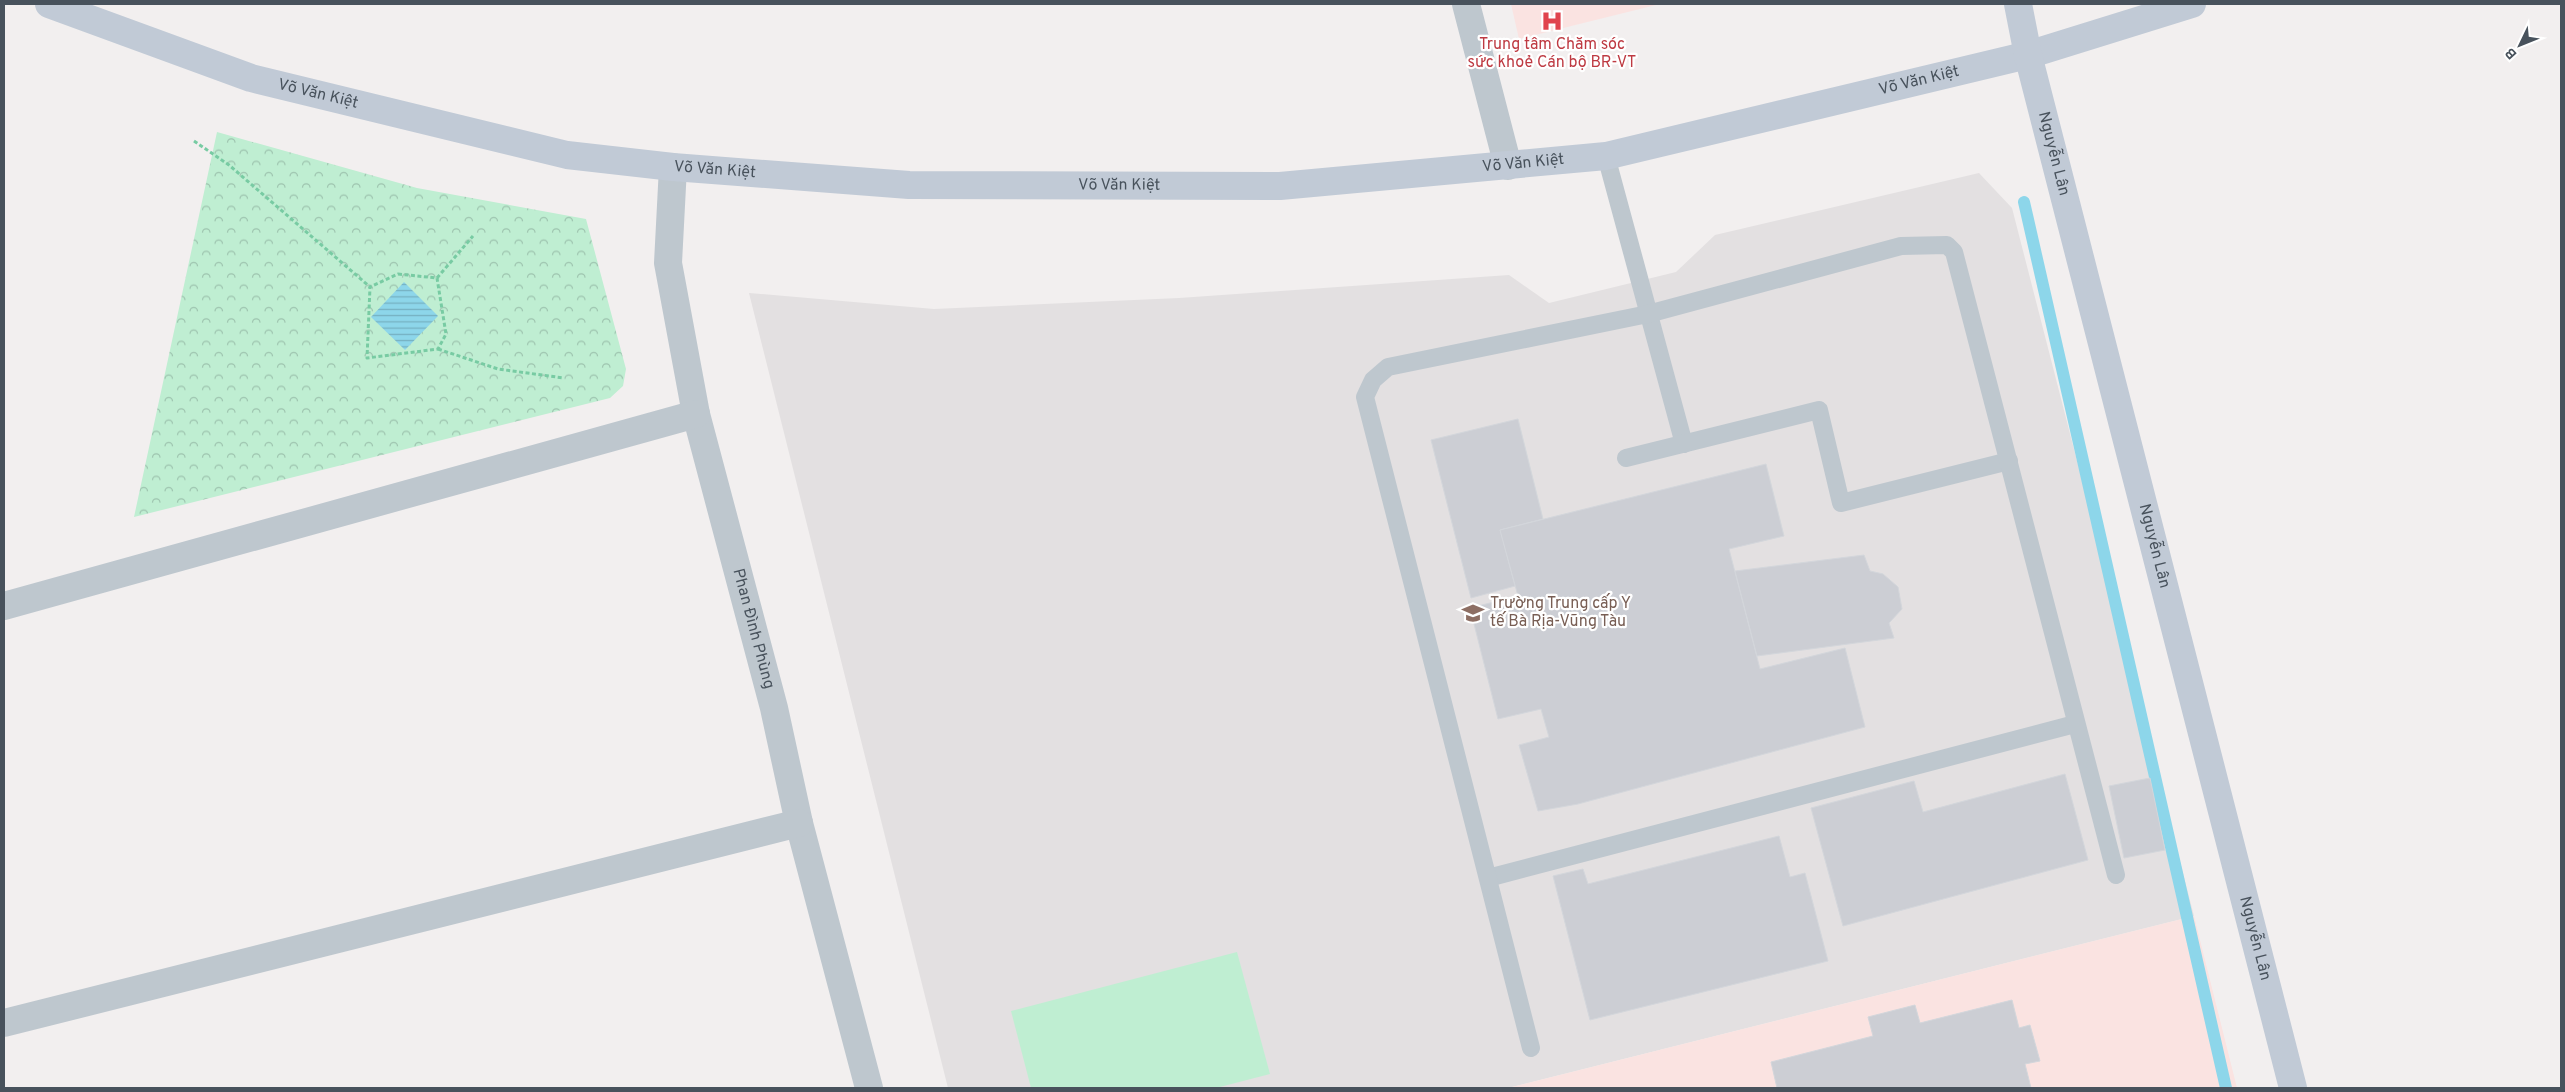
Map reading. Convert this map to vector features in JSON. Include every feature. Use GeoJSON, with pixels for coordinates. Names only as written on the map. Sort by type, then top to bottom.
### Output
{"type":"FeatureCollection","features":[{"type":"Feature","properties":{"kind":"street","name":"Võ Văn Kiệt"},"geometry":{"type":"LineString","coordinates":[[49,4],[250,78],[567,155],[673,167],[909,185],[1280,186],[1606,156],[2028,55],[2192,4]]}},
{"type":"Feature","properties":{"kind":"street"},"geometry":{"type":"LineString","coordinates":[[1466,4],[1508,166]]}},
{"type":"Feature","properties":{"kind":"street","name":"Nguyễn Lân"},"geometry":{"type":"LineString","coordinates":[[2018,4],[2028,55],[2293,1088]]}},
{"type":"Feature","properties":{"kind":"street","name":"Phan Đình Phùng"},"geometry":{"type":"LineString","coordinates":[[673,167],[668,263],[696,414],[774,708],[799,823],[870,1088]]}},
{"type":"Feature","properties":{"kind":"street"},"geometry":{"type":"LineString","coordinates":[[4,606],[696,414]]}},
{"type":"Feature","properties":{"kind":"street"},"geometry":{"type":"LineString","coordinates":[[4,1023],[799,823]]}},
{"type":"Feature","properties":{"kind":"lane"},"geometry":{"type":"LineString","coordinates":[[1606,156],[1684,444]]}},
{"type":"Feature","properties":{"kind":"lane"},"geometry":{"type":"LineString","coordinates":[[1531,1048],[1365,397],[1373,380],[1388,368],[1648,314],[1901,246],[1948,245],[1954,252],[2075,724],[2116,874]]}},
{"type":"Feature","properties":{"kind":"lane"},"geometry":{"type":"LineString","coordinates":[[1626,458],[1819,410],[1841,503],[2009,461]]}},
{"type":"Feature","properties":{"kind":"lane"},"geometry":{"type":"LineString","coordinates":[[1488,878],[2075,724]]}},
{"type":"Feature","properties":{"kind":"path"},"geometry":{"type":"LineString","coordinates":[[194,141],[229,165],[370,287]]}},
{"type":"Feature","properties":{"kind":"path"},"geometry":{"type":"LineString","coordinates":[[438,349],[446,334],[437,278],[473,236]]}},
{"type":"Feature","properties":{"kind":"path"},"geometry":{"type":"LineString","coordinates":[[370,287],[398,274],[437,278]]}},
{"type":"Feature","properties":{"kind":"path"},"geometry":{"type":"LineString","coordinates":[[370,287],[367,358],[438,349],[498,369],[564,378]]}},
{"type":"Feature","properties":{"kind":"shaded area","name":"Trung tâm Chăm sóc sức khoẻ Cán bộ BR-VT"},"geometry":{"type":"Polygon","coordinates":[[[1511,4],[1660,4],[1519,39],[1511,4]]]}},
{"type":"Feature","properties":{"kind":"shaded area","name":"Trường Trung cấp Y tế Bà Rịa-Vũng Tàu"},"geometry":{"type":"Polygon","coordinates":[[[1979,173],[2012,208],[2194,916],[1508,1088],[948,1088],[749,293],[934,309],[1179,298],[1509,275],[1549,303],[1676,272],[1715,235],[1979,173]]]}},
{"type":"Feature","properties":{"kind":"shaded area"},"geometry":{"type":"Polygon","coordinates":[[[2194,916],[2237,1088],[1508,1088],[2194,916]]]}},
{"type":"Feature","properties":{"kind":"green space"},"geometry":{"type":"Polygon","coordinates":[[[217,132],[417,188],[586,219],[626,369],[623,386],[610,398],[134,517],[217,132]]]}},
{"type":"Feature","properties":{"kind":"green space"},"geometry":{"type":"Polygon","coordinates":[[[1237,952],[1270,1074],[1216,1088],[1031,1088],[1011,1011],[1237,952]]]}},
{"type":"Feature","properties":{"kind":"water"},"geometry":{"type":"Polygon","coordinates":[[[404,282],[438,316],[405,350],[371,317],[404,282]]]}},
{"type":"Feature","properties":{"kind":"building"},"geometry":{"type":"Polygon","coordinates":[[[1518,419],[1543,519],[1500,530],[1515,586],[1471,598],[1431,440],[1518,419]]]}},
{"type":"Feature","properties":{"kind":"building"},"geometry":{"type":"Polygon","coordinates":[[[1766,464],[1784,536],[1729,549],[1760,669],[1845,648],[1865,727],[1578,804],[1538,811],[1519,745],[1549,737],[1541,709],[1498,719],[1470,608],[1518,596],[1500,530],[1766,464]]]}},
{"type":"Feature","properties":{"kind":"building"},"geometry":{"type":"Polygon","coordinates":[[[1864,555],[1870,571],[1883,574],[1898,587],[1902,609],[1889,623],[1894,638],[1757,656],[1735,571],[1864,555]]]}},
{"type":"Feature","properties":{"kind":"building"},"geometry":{"type":"Polygon","coordinates":[[[2065,774],[2088,860],[1843,926],[1811,808],[1914,781],[1923,812],[2065,774]]]}},
{"type":"Feature","properties":{"kind":"building"},"geometry":{"type":"Polygon","coordinates":[[[2150,778],[2165,850],[2124,858],[2109,786],[2150,778]]]}},
{"type":"Feature","properties":{"kind":"building"},"geometry":{"type":"Polygon","coordinates":[[[1779,836],[1790,877],[1805,873],[1828,961],[1590,1020],[1553,876],[1583,869],[1588,884],[1779,836]]]}},
{"type":"Feature","properties":{"kind":"building"},"geometry":{"type":"Polygon","coordinates":[[[2012,1000],[2019,1028],[2030,1025],[2040,1061],[2025,1064],[2031,1088],[1777,1088],[1771,1062],[1873,1036],[1868,1017],[1915,1005],[1920,1023],[2012,1000]]]}},
{"type":"Feature","properties":{"kind":"waterway"},"geometry":{"type":"LineString","coordinates":[[2024,202],[2226,1088]]}},
{"type":"Feature","properties":{"kind":"place","name":"Trung tâm Chăm sóc sức khoẻ Cán bộ BR-VT"},"geometry":{"type":"Point","coordinates":[1552,21]}},
{"type":"Feature","properties":{"kind":"place","name":"Trường Trung cấp Y tế Bà Rịa-Vũng Tàu"},"geometry":{"type":"Point","coordinates":[1473,613]}}]}
